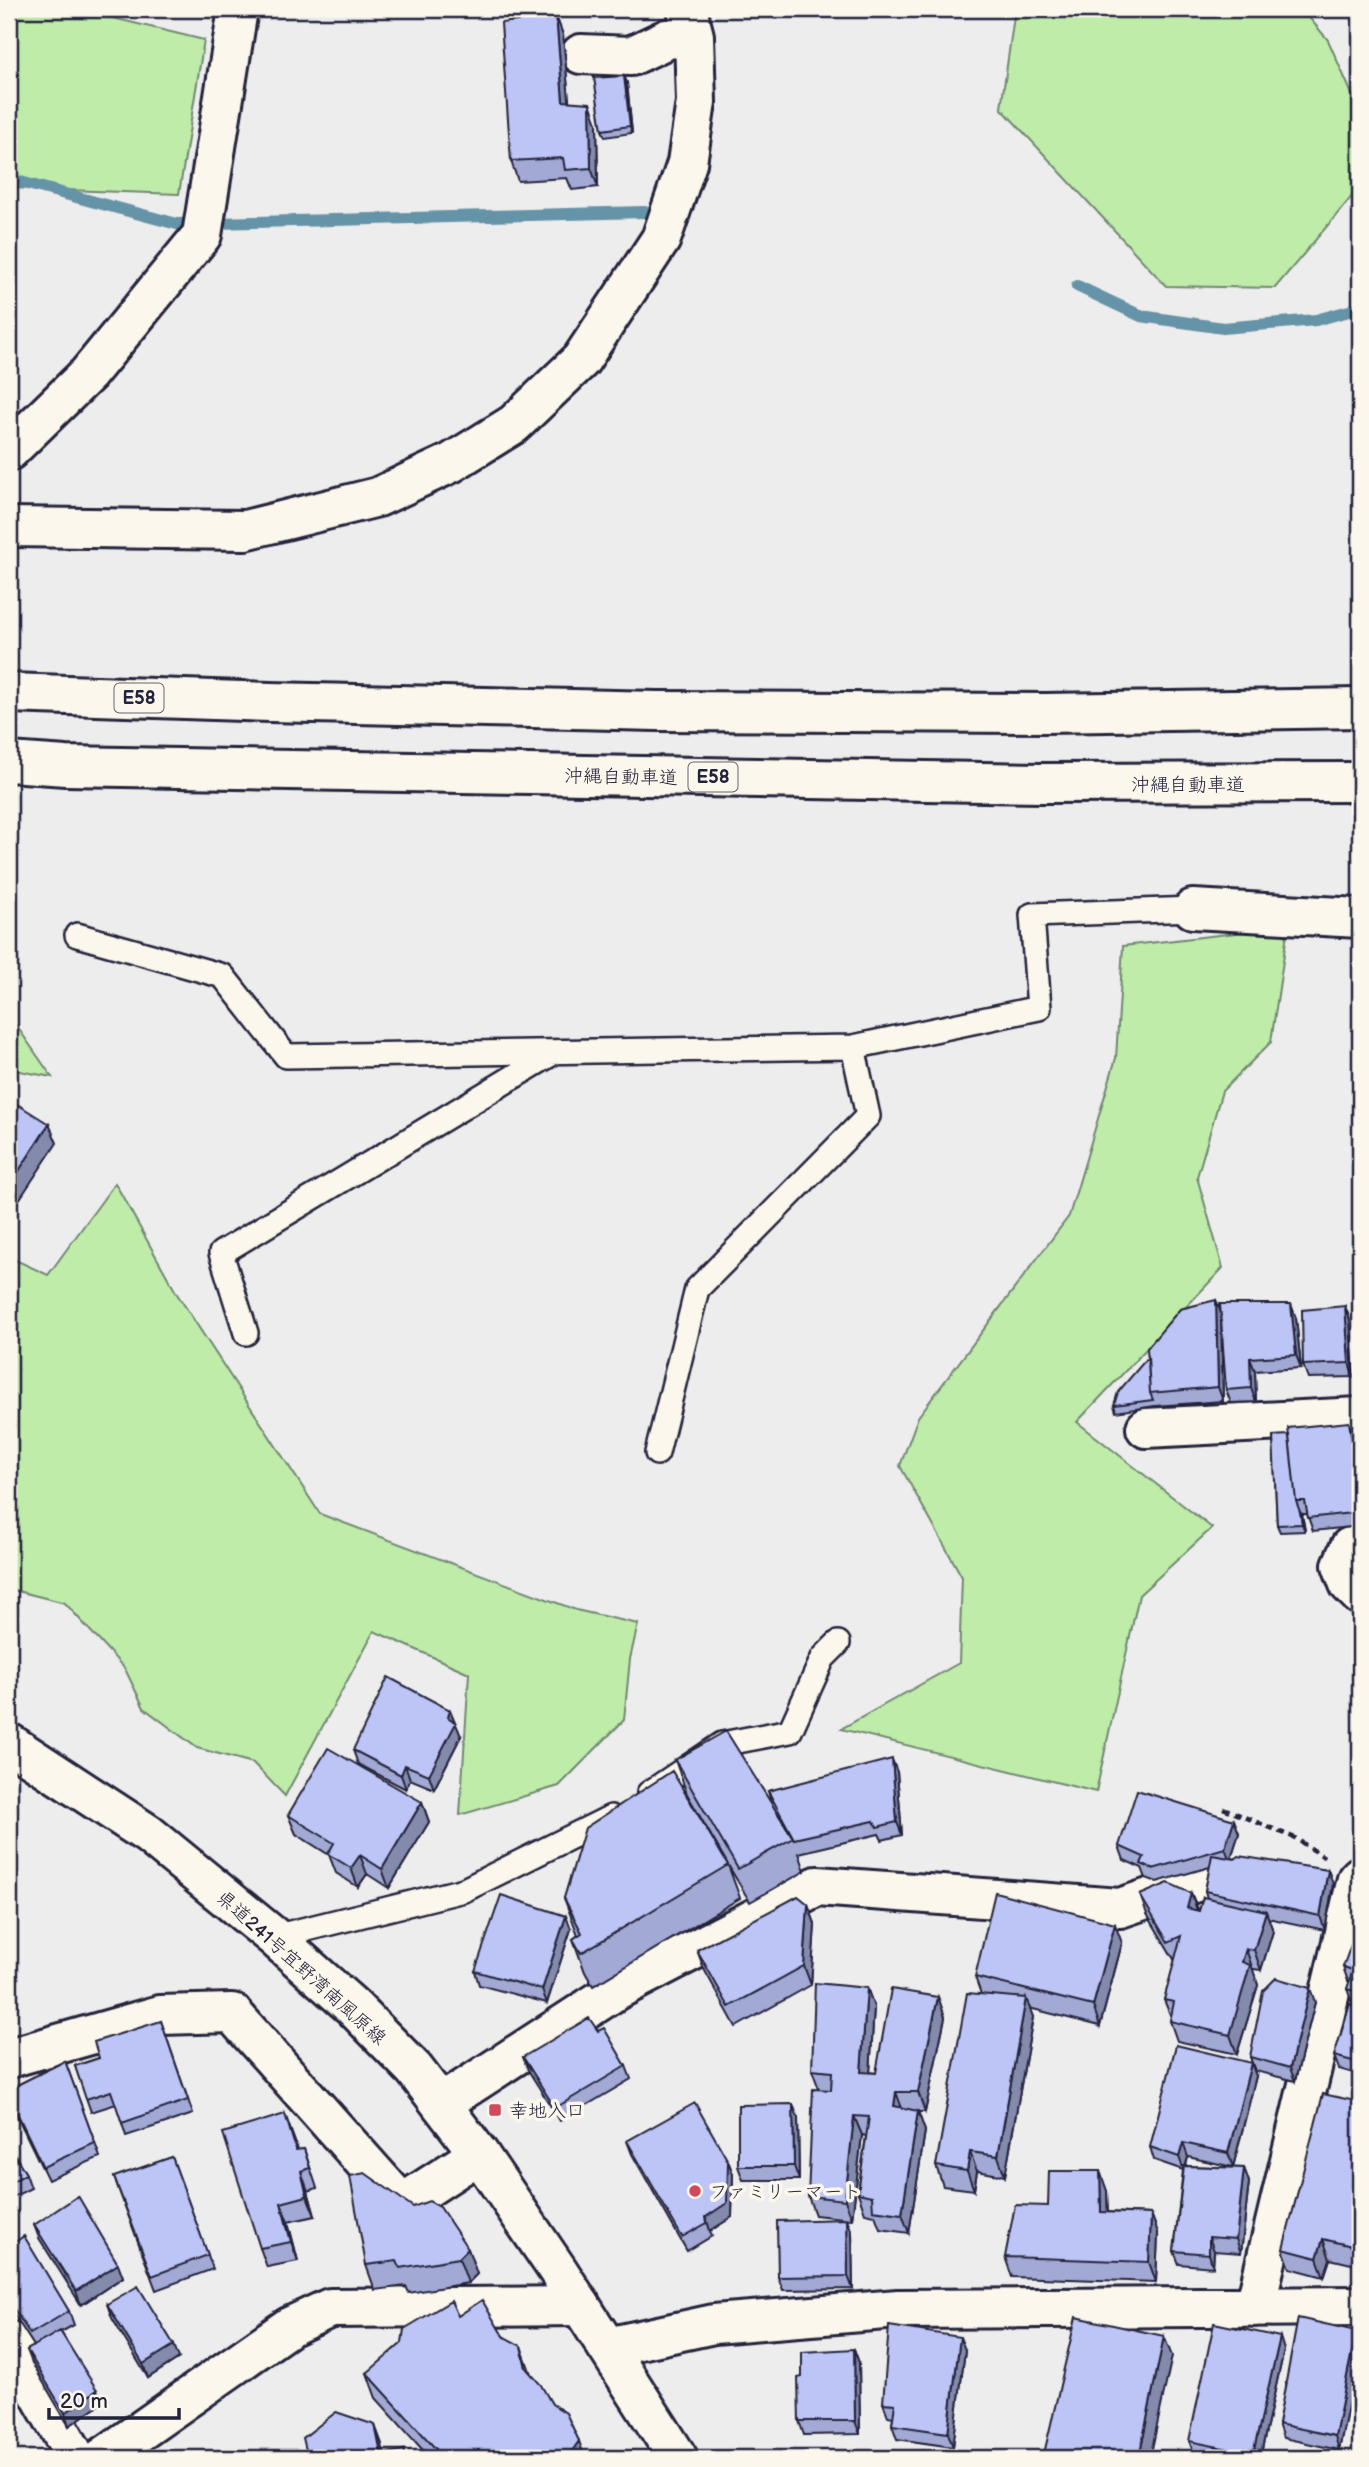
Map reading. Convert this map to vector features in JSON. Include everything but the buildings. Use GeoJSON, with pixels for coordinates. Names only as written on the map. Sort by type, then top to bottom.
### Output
{"type":"FeatureCollection","features":[{"type":"Feature","properties":{"kind":"main road"},"geometry":{"type":"LineString","coordinates":[[9,451],[88,374],[202,235],[237,9]]}},
{"type":"Feature","properties":{"kind":"main road"},"geometry":{"type":"LineString","coordinates":[[9,527],[245,530],[378,497],[451,463],[514,424],[581,360],[662,239],[687,163],[696,102],[690,23],[631,56],[581,54]]}},
{"type":"Feature","properties":{"kind":"main road","name":"E58"},"geometry":{"type":"LineString","coordinates":[[9,694],[657,711],[1045,713],[1360,708]]}},
{"type":"Feature","properties":{"kind":"main road","name":"沖縄自動車道"},"geometry":{"type":"LineString","coordinates":[[9,762],[66,766],[1015,783],[1360,782]]}},
{"type":"Feature","properties":{"kind":"main road"},"geometry":{"type":"LineString","coordinates":[[1193,909],[1360,918]]}},
{"type":"Feature","properties":{"kind":"main road"},"geometry":{"type":"LineString","coordinates":[[1146,1428],[1360,1418]]}},
{"type":"Feature","properties":{"kind":"main road"},"geometry":{"type":"LineString","coordinates":[[1360,1547],[1350,1547],[1342,1565],[1349,1584],[1360,1595]]}},
{"type":"Feature","properties":{"kind":"main road","name":"県道241号宜野湾南風原線"},"geometry":{"type":"LineString","coordinates":[[9,1743],[148,1834],[274,1937],[353,2007],[414,2069],[479,2154],[678,2458]]}},
{"type":"Feature","properties":{"kind":"main road"},"geometry":{"type":"LineString","coordinates":[[1255,2307],[1359,1878]]}},
{"type":"Feature","properties":{"kind":"main road"},"geometry":{"type":"LineString","coordinates":[[441,2104],[615,1991],[817,1886],[1120,1908],[1196,1882]]}},
{"type":"Feature","properties":{"kind":"main road"},"geometry":{"type":"LineString","coordinates":[[9,2058],[160,2015],[232,2013],[402,2204],[479,2154]]}},
{"type":"Feature","properties":{"kind":"main road"},"geometry":{"type":"LineString","coordinates":[[102,2458],[289,2327],[330,2308],[581,2306]]}},
{"type":"Feature","properties":{"kind":"main road"},"geometry":{"type":"LineString","coordinates":[[607,2347],[714,2324],[898,2309],[1360,2306]]}},
{"type":"Feature","properties":{"kind":"main road"},"geometry":{"type":"LineString","coordinates":[[9,2341],[76,2458]]}},
{"type":"Feature","properties":{"kind":"lane"},"geometry":{"type":"LineString","coordinates":[[77,935],[223,976],[286,1056],[853,1047],[1039,1008],[1032,915],[1193,909]]}},
{"type":"Feature","properties":{"kind":"lane"},"geometry":{"type":"LineString","coordinates":[[657,1453],[697,1289],[868,1116],[853,1047]]}},
{"type":"Feature","properties":{"kind":"lane"},"geometry":{"type":"LineString","coordinates":[[246,1333],[221,1253],[556,1052]]}},
{"type":"Feature","properties":{"kind":"lane"},"geometry":{"type":"LineString","coordinates":[[274,1937],[464,1890],[624,1811],[722,1744],[790,1731],[823,1658],[838,1643]]}},
{"type":"Feature","properties":{"kind":"path"},"geometry":{"type":"LineString","coordinates":[[1223,1808],[1295,1838],[1359,1878]]}},
{"type":"Feature","properties":{"kind":"green space"},"geometry":{"type":"Polygon","coordinates":[[[9,9],[76,9],[204,40],[179,194],[9,188],[9,9]]]}},
{"type":"Feature","properties":{"kind":"green space"},"geometry":{"type":"Polygon","coordinates":[[[1015,9],[1302,9],[1328,40],[1360,112],[1360,187],[1275,288],[1166,286],[1001,108],[1015,9]]]}},
{"type":"Feature","properties":{"kind":"green space"},"geometry":{"type":"Polygon","coordinates":[[[1288,927],[1271,1042],[1222,1091],[1197,1177],[1223,1268],[1077,1422],[1212,1528],[1139,1595],[1096,1792],[841,1729],[959,1663],[962,1577],[900,1466],[918,1417],[1069,1216],[1116,1058],[1123,946],[1288,927]]]}},
{"type":"Feature","properties":{"kind":"green space"},"geometry":{"type":"Polygon","coordinates":[[[9,1015],[52,1077],[9,1069],[9,1015]]]}},
{"type":"Feature","properties":{"kind":"green space"},"geometry":{"type":"Polygon","coordinates":[[[115,1183],[177,1294],[320,1514],[576,1610],[638,1624],[630,1659],[624,1720],[559,1786],[460,1815],[469,1673],[374,1631],[285,1796],[253,1763],[197,1748],[144,1708],[125,1669],[65,1603],[9,1589],[9,1257],[48,1275],[115,1183]]]}},
{"type":"Feature","properties":{"kind":"waterway"},"geometry":{"type":"LineString","coordinates":[[9,179],[177,224],[645,212]]}},
{"type":"Feature","properties":{"kind":"waterway"},"geometry":{"type":"LineString","coordinates":[[1077,286],[1141,316],[1223,328],[1316,320],[1360,308]]}},
{"type":"Feature","properties":{"kind":"place","name":"幸地入口"},"geometry":{"type":"Point","coordinates":[495,2110]}},
{"type":"Feature","properties":{"kind":"place","name":"ファミリーマート"},"geometry":{"type":"Point","coordinates":[695,2191]}}]}
